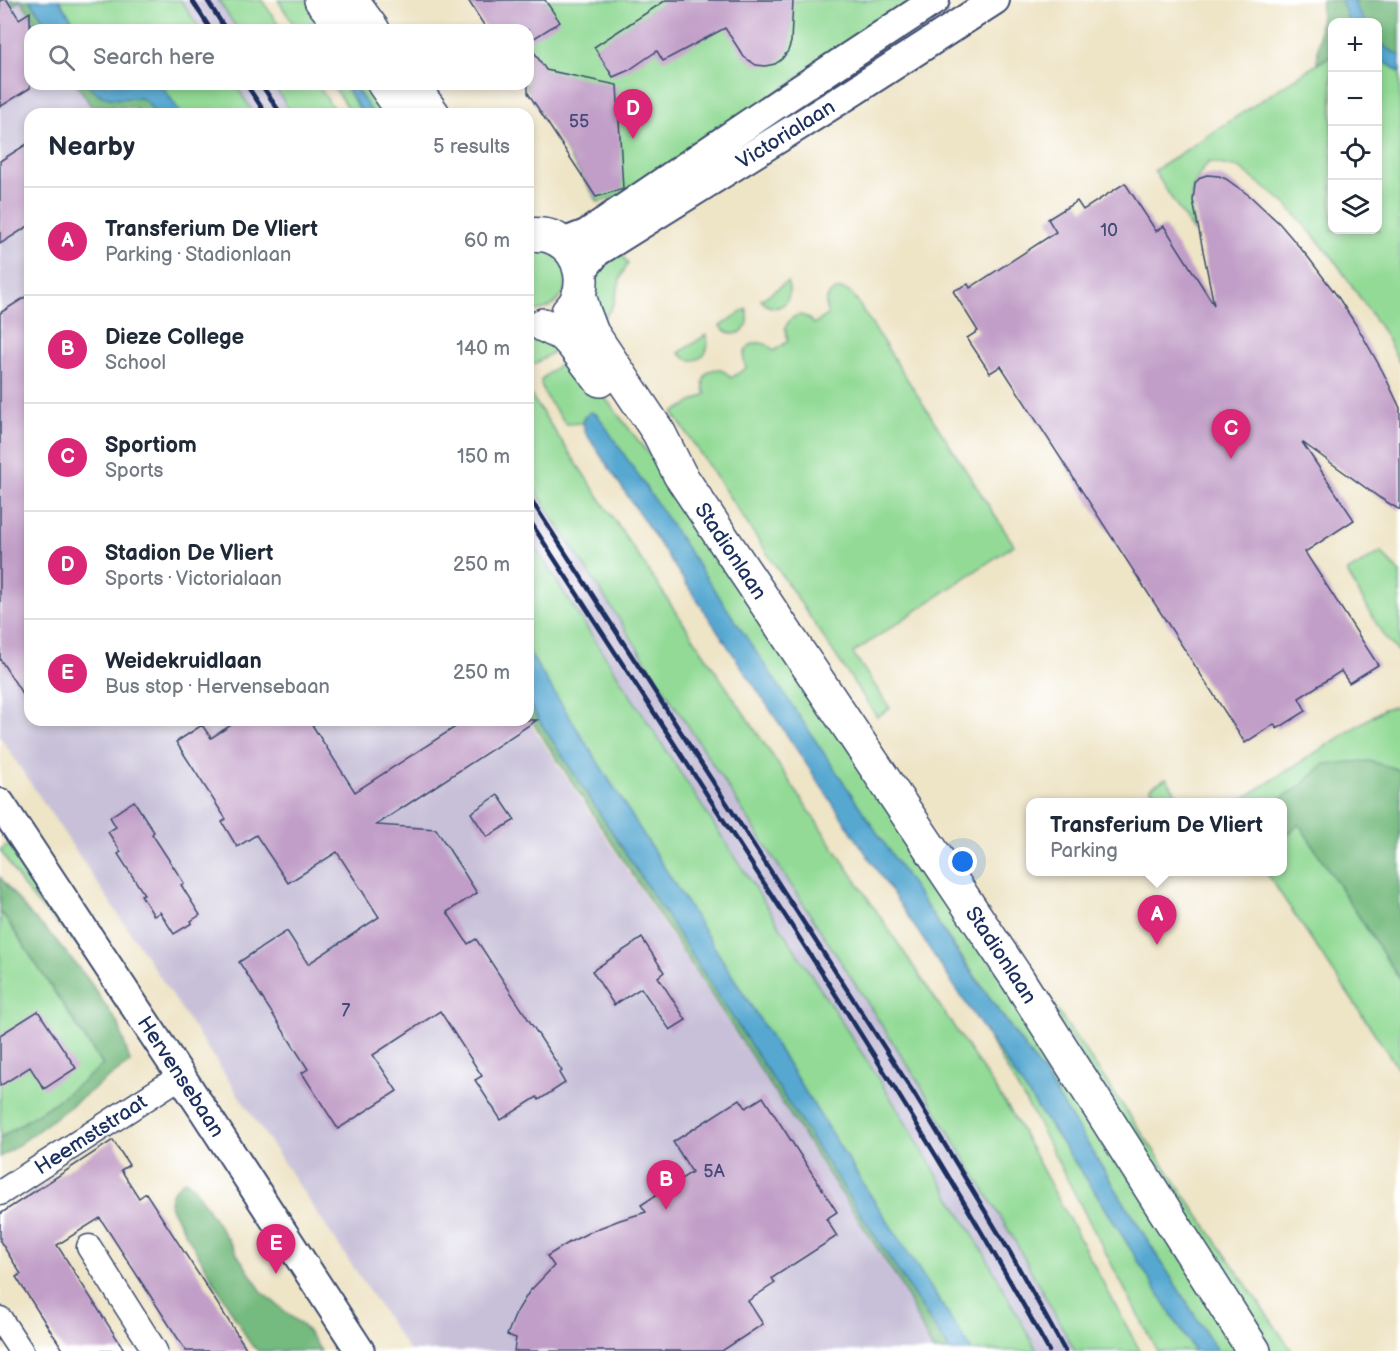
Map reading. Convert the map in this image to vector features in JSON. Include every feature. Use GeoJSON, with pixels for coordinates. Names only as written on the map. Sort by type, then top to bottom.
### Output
{"type":"FeatureCollection","features":[{"type":"Feature","properties":{"kind":"main road"},"geometry":{"type":"LineString","coordinates":[[321,0],[340,24]]}},
{"type":"Feature","properties":{"kind":"main road"},"geometry":{"type":"LineString","coordinates":[[351,0],[369,24]]}},
{"type":"Feature","properties":{"kind":"main road"},"geometry":{"type":"LineString","coordinates":[[388,90],[401,108]]}},
{"type":"Feature","properties":{"kind":"main road"},"geometry":{"type":"LineString","coordinates":[[415,90],[429,108]]}},
{"type":"Feature","properties":{"kind":"main road"},"geometry":{"type":"LineString","coordinates":[[534,234],[546,235],[564,243]]}},
{"type":"Feature","properties":{"kind":"main road","name":"Stadionlaan"},"geometry":{"type":"LineString","coordinates":[[564,243],[578,261],[584,312],[592,333],[659,433],[680,475],[1017,978],[1254,1351]]}},
{"type":"Feature","properties":{"kind":"main road"},"geometry":{"type":"LineString","coordinates":[[535,325],[558,320],[571,309],[580,283]]}},
{"type":"Feature","properties":{"kind":"main road","name":"Stadionlaan"},"geometry":{"type":"LineString","coordinates":[[535,325],[564,336],[574,346],[647,442],[680,475]]}},
{"type":"Feature","properties":{"kind":"street","name":"Victorialaan"},"geometry":{"type":"LineString","coordinates":[[564,243],[586,234],[935,0]]}},
{"type":"Feature","properties":{"kind":"street","name":"Victorialaan"},"geometry":{"type":"LineString","coordinates":[[580,283],[597,252],[995,0]]}},
{"type":"Feature","properties":{"kind":"street","name":"Hervensebaan"},"geometry":{"type":"LineString","coordinates":[[3,813],[181,1076],[360,1351]]}},
{"type":"Feature","properties":{"kind":"street","name":"Heemststraat"},"geometry":{"type":"LineString","coordinates":[[0,1193],[181,1076]]}},
{"type":"Feature","properties":{"kind":"street"},"geometry":{"type":"LineString","coordinates":[[89,1247],[155,1351]]}},
{"type":"Feature","properties":{"kind":"street"},"geometry":{"type":"LineString","coordinates":[[0,1319],[21,1351]]}},
{"type":"Feature","properties":{"kind":"shaded area"},"geometry":{"type":"Polygon","coordinates":[[[0,0],[52,0],[68,24],[24,24],[24,90],[112,90],[124,108],[24,108],[24,726],[532,726],[947,1351],[409,1351],[0,737],[0,0]]]}},
{"type":"Feature","properties":{"kind":"shaded area"},"geometry":{"type":"Polygon","coordinates":[[[181,0],[218,0],[234,24],[196,24],[181,0]]]}},
{"type":"Feature","properties":{"kind":"shaded area"},"geometry":{"type":"Polygon","coordinates":[[[239,90],[277,90],[288,108],[250,108],[239,90]]]}},
{"type":"Feature","properties":{"kind":"shaded area"},"geometry":{"type":"Polygon","coordinates":[[[534,488],[916,1078],[1012,1236],[1075,1351],[1037,1351],[984,1253],[889,1095],[534,546],[534,488]]]}},
{"type":"Feature","properties":{"kind":"green space"},"geometry":{"type":"Polygon","coordinates":[[[10,0],[21,0],[13,5],[10,0]]]}},
{"type":"Feature","properties":{"kind":"green space"},"geometry":{"type":"Polygon","coordinates":[[[21,0],[30,0],[47,24],[37,24],[21,0]]]}},
{"type":"Feature","properties":{"kind":"green space"},"geometry":{"type":"Polygon","coordinates":[[[59,0],[181,0],[196,24],[75,24],[59,0]]]}},
{"type":"Feature","properties":{"kind":"green space"},"geometry":{"type":"Polygon","coordinates":[[[218,0],[262,0],[278,24],[234,24],[218,0]]]}},
{"type":"Feature","properties":{"kind":"green space"},"geometry":{"type":"Polygon","coordinates":[[[278,0],[312,0],[331,24],[293,24],[278,0]]]}},
{"type":"Feature","properties":{"kind":"green space"},"geometry":{"type":"Polygon","coordinates":[[[471,0],[915,0],[625,194],[598,202],[528,90],[534,90],[534,24],[517,24],[471,0]]]}},
{"type":"Feature","properties":{"kind":"green space"},"geometry":{"type":"Polygon","coordinates":[[[1322,0],[1400,0],[1400,56],[1382,44],[1382,18],[1328,18],[1328,57],[1317,64],[1322,0]]]}},
{"type":"Feature","properties":{"kind":"green space"},"geometry":{"type":"Polygon","coordinates":[[[1328,57],[1328,234],[1382,234],[1382,61],[1400,72],[1400,364],[1384,333],[1333,258],[1286,204],[1239,168],[1209,162],[1196,180],[1191,195],[1194,233],[1154,171],[1328,57]]]}},
{"type":"Feature","properties":{"kind":"green space"},"geometry":{"type":"Polygon","coordinates":[[[81,90],[94,90],[106,97],[116,99],[143,99],[151,108],[130,108],[91,106],[81,90]]]}},
{"type":"Feature","properties":{"kind":"green space"},"geometry":{"type":"Polygon","coordinates":[[[165,90],[239,90],[250,108],[177,108],[165,90]]]}},
{"type":"Feature","properties":{"kind":"green space"},"geometry":{"type":"Polygon","coordinates":[[[277,90],[321,90],[333,108],[288,108],[277,90]]]}},
{"type":"Feature","properties":{"kind":"green space"},"geometry":{"type":"Polygon","coordinates":[[[336,90],[347,90],[359,108],[347,108],[336,90]]]}},
{"type":"Feature","properties":{"kind":"green space"},"geometry":{"type":"Polygon","coordinates":[[[357,90],[378,90],[390,108],[369,108],[357,90]]]}},
{"type":"Feature","properties":{"kind":"green space"},"geometry":{"type":"Polygon","coordinates":[[[534,248],[540,248],[557,257],[566,276],[566,285],[557,301],[539,310],[534,310],[534,248]]]}},
{"type":"Feature","properties":{"kind":"green space"},"geometry":{"type":"Polygon","coordinates":[[[619,249],[628,264],[621,276],[611,309],[595,323],[593,274],[619,249]]]}},
{"type":"Feature","properties":{"kind":"green space"},"geometry":{"type":"Polygon","coordinates":[[[787,282],[789,296],[783,305],[772,307],[761,300],[787,282]]]}},
{"type":"Feature","properties":{"kind":"green space"},"geometry":{"type":"Polygon","coordinates":[[[841,289],[853,295],[1014,545],[853,653],[890,708],[877,717],[673,413],[706,394],[704,380],[710,371],[720,370],[731,378],[746,368],[744,354],[751,345],[762,343],[774,351],[788,341],[785,328],[794,317],[806,317],[814,324],[828,315],[827,298],[832,292],[841,289]]]}},
{"type":"Feature","properties":{"kind":"green space"},"geometry":{"type":"Polygon","coordinates":[[[746,309],[748,322],[742,331],[731,333],[720,326],[746,309]]]}},
{"type":"Feature","properties":{"kind":"green space"},"geometry":{"type":"Polygon","coordinates":[[[706,335],[707,348],[701,358],[690,360],[679,353],[706,335]]]}},
{"type":"Feature","properties":{"kind":"green space"},"geometry":{"type":"Polygon","coordinates":[[[534,337],[543,339],[559,348],[535,364],[534,337]]]}},
{"type":"Feature","properties":{"kind":"green space"},"geometry":{"type":"Polygon","coordinates":[[[571,354],[679,493],[953,902],[1241,1351],[1217,1351],[1045,1076],[584,417],[582,423],[566,424],[550,403],[543,391],[541,380],[571,354]]]}},
{"type":"Feature","properties":{"kind":"green space"},"geometry":{"type":"Polygon","coordinates":[[[534,400],[1013,1115],[1140,1351],[1075,1351],[1012,1236],[916,1078],[534,488],[534,400]]]}},
{"type":"Feature","properties":{"kind":"green space"},"geometry":{"type":"Polygon","coordinates":[[[534,546],[889,1095],[984,1253],[1037,1351],[972,1351],[867,1190],[534,661],[534,546]]]}},
{"type":"Feature","properties":{"kind":"green space"},"geometry":{"type":"Polygon","coordinates":[[[1381,552],[1400,573],[1400,654],[1383,635],[1347,572],[1381,552]]]}},
{"type":"Feature","properties":{"kind":"green space"},"geometry":{"type":"Polygon","coordinates":[[[1400,705],[1400,772],[1394,768],[1324,764],[1300,787],[1281,798],[1244,798],[1384,709],[1400,705]]]}},
{"type":"Feature","properties":{"kind":"green space"},"geometry":{"type":"Polygon","coordinates":[[[534,712],[950,1351],[933,1351],[899,1281],[534,724],[534,712]]]}},
{"type":"Feature","properties":{"kind":"green space"},"geometry":{"type":"Polygon","coordinates":[[[1369,761],[1400,772],[1400,980],[1299,824],[1287,836],[1287,798],[1281,798],[1300,787],[1324,764],[1369,761]]]}},
{"type":"Feature","properties":{"kind":"green space"},"geometry":{"type":"Polygon","coordinates":[[[1166,778],[1179,798],[1159,798],[1150,788],[1166,778]]]}},
{"type":"Feature","properties":{"kind":"green space"},"geometry":{"type":"Polygon","coordinates":[[[1299,824],[1400,980],[1400,1071],[1269,876],[1287,876],[1287,835],[1299,824]]]}},
{"type":"Feature","properties":{"kind":"green space"},"geometry":{"type":"Polygon","coordinates":[[[14,843],[81,949],[37,903],[0,850],[14,843]]]}},
{"type":"Feature","properties":{"kind":"green space"},"geometry":{"type":"Polygon","coordinates":[[[0,877],[87,978],[119,1025],[130,1062],[0,1157],[0,1138],[54,1103],[103,1065],[0,912],[0,877]]]}},
{"type":"Feature","properties":{"kind":"green space"},"geometry":{"type":"Polygon","coordinates":[[[0,912],[103,1066],[54,1103],[0,1138],[0,912]]]}},
{"type":"Feature","properties":{"kind":"green space"},"geometry":{"type":"Polygon","coordinates":[[[1010,945],[1066,1023],[1292,1351],[1270,1351],[1010,945]]]}},
{"type":"Feature","properties":{"kind":"green space"},"geometry":{"type":"Polygon","coordinates":[[[982,1027],[1096,1193],[1194,1351],[1157,1351],[1033,1114],[982,1027]]]}},
{"type":"Feature","properties":{"kind":"green space"},"geometry":{"type":"Polygon","coordinates":[[[185,1180],[192,1185],[262,1292],[306,1329],[321,1351],[258,1351],[250,1343],[171,1208],[170,1199],[173,1192],[185,1180]]]}},
{"type":"Feature","properties":{"kind":"water"},"geometry":{"type":"Polygon","coordinates":[[[30,0],[59,0],[75,24],[47,24],[30,0]]]}},
{"type":"Feature","properties":{"kind":"water"},"geometry":{"type":"Polygon","coordinates":[[[1341,0],[1354,0],[1363,18],[1348,18],[1341,0]]]}},
{"type":"Feature","properties":{"kind":"water"},"geometry":{"type":"Polygon","coordinates":[[[1382,44],[1400,56],[1400,72],[1382,61],[1382,44]]]}},
{"type":"Feature","properties":{"kind":"water"},"geometry":{"type":"Polygon","coordinates":[[[95,90],[165,90],[177,108],[151,108],[143,99],[116,99],[95,90]]]}},
{"type":"Feature","properties":{"kind":"water"},"geometry":{"type":"Polygon","coordinates":[[[347,90],[357,90],[369,108],[359,108],[347,90]]]}},
{"type":"Feature","properties":{"kind":"water"},"geometry":{"type":"Polygon","coordinates":[[[590,412],[596,414],[601,420],[959,955],[1045,1076],[1217,1351],[1194,1351],[1096,1193],[965,1002],[585,432],[583,421],[590,412]]]}},
{"type":"Feature","properties":{"kind":"water"},"geometry":{"type":"Polygon","coordinates":[[[534,661],[867,1190],[972,1351],[950,1351],[534,712],[534,661]]]}},
{"type":"Feature","properties":{"kind":"building"},"geometry":{"type":"Polygon","coordinates":[[[0,0],[7,0],[19,19],[30,12],[30,24],[24,24],[24,90],[27,90],[0,107],[0,0]]]}},
{"type":"Feature","properties":{"kind":"building"},"geometry":{"type":"Polygon","coordinates":[[[468,0],[545,0],[560,22],[534,38],[534,24],[483,24],[468,0]]]}},
{"type":"Feature","properties":{"kind":"building"},"geometry":{"type":"Polygon","coordinates":[[[666,0],[793,0],[791,42],[788,51],[775,64],[756,65],[744,57],[725,28],[663,61],[657,51],[629,70],[613,77],[594,47],[666,0]]]}},
{"type":"Feature","properties":{"kind":"building"},"geometry":{"type":"Polygon","coordinates":[[[534,52],[546,70],[617,85],[623,189],[596,197],[528,90],[534,90],[534,52]]]}},
{"type":"Feature","properties":{"kind":"building"},"geometry":{"type":"Polygon","coordinates":[[[24,146],[24,229],[0,244],[0,161],[24,146]]]}},
{"type":"Feature","properties":{"kind":"building"},"geometry":{"type":"Polygon","coordinates":[[[1207,175],[1226,179],[1250,196],[1279,223],[1308,257],[1358,328],[1400,408],[1400,510],[1302,442],[1354,520],[1305,552],[1378,665],[1349,683],[1341,671],[1299,698],[1306,711],[1277,729],[1274,724],[1245,743],[1001,366],[990,373],[967,338],[978,331],[953,291],[968,284],[970,288],[1056,232],[1048,219],[1077,201],[1083,210],[1125,183],[1156,231],[1164,226],[1214,305],[1193,201],[1195,183],[1207,175]]]}},
{"type":"Feature","properties":{"kind":"building"},"geometry":{"type":"Polygon","coordinates":[[[24,298],[24,697],[0,659],[0,313],[24,298]]]}},
{"type":"Feature","properties":{"kind":"building"},"geometry":{"type":"Polygon","coordinates":[[[200,726],[211,738],[230,726],[313,726],[355,792],[457,726],[528,726],[376,825],[436,829],[477,893],[447,912],[468,944],[476,939],[562,1071],[559,1073],[565,1083],[539,1100],[537,1097],[501,1120],[475,1080],[482,1076],[440,1011],[373,1055],[397,1091],[338,1129],[302,1073],[308,1069],[239,962],[287,931],[308,964],[379,917],[337,852],[288,883],[256,835],[237,847],[222,822],[226,819],[176,742],[200,726]]]}},
{"type":"Feature","properties":{"kind":"building"},"geometry":{"type":"Polygon","coordinates":[[[498,795],[515,820],[487,837],[471,813],[498,795]]]}},
{"type":"Feature","properties":{"kind":"building"},"geometry":{"type":"Polygon","coordinates":[[[134,801],[154,832],[152,834],[184,883],[181,885],[200,915],[174,934],[160,912],[154,916],[108,832],[116,827],[110,817],[134,801]]]}},
{"type":"Feature","properties":{"kind":"building"},"geometry":{"type":"Polygon","coordinates":[[[642,938],[664,972],[658,977],[686,1020],[670,1030],[641,988],[614,1005],[592,971],[642,938]]]}},
{"type":"Feature","properties":{"kind":"building"},"geometry":{"type":"Polygon","coordinates":[[[38,1011],[76,1068],[44,1089],[30,1067],[0,1086],[0,1035],[38,1011]]]}},
{"type":"Feature","properties":{"kind":"building"},"geometry":{"type":"Polygon","coordinates":[[[763,1097],[837,1212],[826,1219],[837,1236],[772,1278],[775,1283],[748,1301],[763,1324],[722,1351],[514,1351],[516,1338],[507,1335],[516,1313],[529,1292],[554,1266],[547,1256],[594,1230],[646,1212],[641,1205],[692,1172],[673,1142],[740,1099],[746,1108],[763,1097]]]}},
{"type":"Feature","properties":{"kind":"building"},"geometry":{"type":"Polygon","coordinates":[[[113,1140],[129,1165],[121,1170],[139,1198],[146,1193],[248,1351],[186,1351],[100,1218],[57,1245],[125,1351],[64,1351],[16,1277],[21,1274],[0,1241],[0,1214],[113,1140]]]}},
{"type":"Feature","properties":{"kind":"railway"},"geometry":{"type":"LineString","coordinates":[[192,0],[207,24]]}},
{"type":"Feature","properties":{"kind":"railway"},"geometry":{"type":"LineString","coordinates":[[207,0],[222,24]]}},
{"type":"Feature","properties":{"kind":"railway"},"geometry":{"type":"LineString","coordinates":[[250,90],[262,108]]}},
{"type":"Feature","properties":{"kind":"railway"},"geometry":{"type":"LineString","coordinates":[[265,90],[277,108]]}},
{"type":"Feature","properties":{"kind":"railway"},"geometry":{"type":"LineString","coordinates":[[534,504],[913,1092],[1011,1254],[1065,1351]]}},
{"type":"Feature","properties":{"kind":"railway"},"geometry":{"type":"LineString","coordinates":[[534,527],[868,1046],[943,1167],[1049,1351]]}},
{"type":"Feature","properties":{"kind":"place","name":"Stadion De Vliert"},"geometry":{"type":"Point","coordinates":[633,139]}},
{"type":"Feature","properties":{"kind":"place","name":"Sportiom"},"geometry":{"type":"Point","coordinates":[1231,459]}},
{"type":"Feature","properties":{"kind":"place","name":"Transferium De Vliert"},"geometry":{"type":"Point","coordinates":[1157,945]}},
{"type":"Feature","properties":{"kind":"place","name":"Dieze College"},"geometry":{"type":"Point","coordinates":[666,1210]}},
{"type":"Feature","properties":{"kind":"place","name":"Weidekruidlaan"},"geometry":{"type":"Point","coordinates":[276,1274]}}]}
